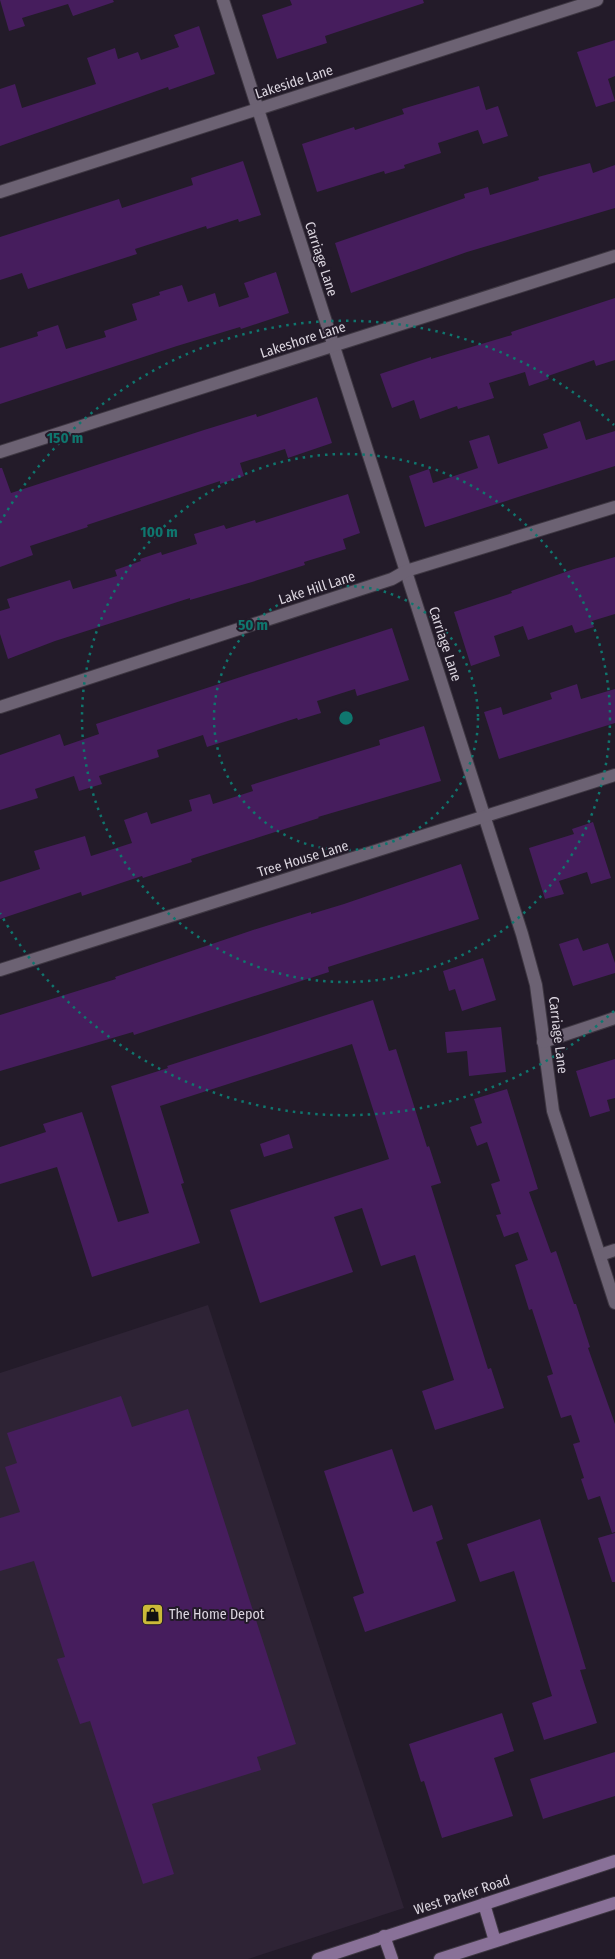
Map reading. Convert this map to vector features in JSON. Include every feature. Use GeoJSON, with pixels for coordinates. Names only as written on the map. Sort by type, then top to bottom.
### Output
{"type":"FeatureCollection","features":[{"type":"Feature","properties":{"kind":"main road","name":"West Parker Road"},"geometry":{"type":"LineString","coordinates":[[318,1959],[615,1861]]}},
{"type":"Feature","properties":{"kind":"main road"},"geometry":{"type":"LineString","coordinates":[[440,1959],[615,1903]]}},
{"type":"Feature","properties":{"kind":"main road"},"geometry":{"type":"LineString","coordinates":[[484,1904],[495,1941]]}},
{"type":"Feature","properties":{"kind":"main road"},"geometry":{"type":"LineString","coordinates":[[384,1936],[392,1959]]}},
{"type":"Feature","properties":{"kind":"street","name":"Carriage Lane"},"geometry":{"type":"LineString","coordinates":[[223,0],[485,817],[536,985],[553,1111],[615,1303]]}},
{"type":"Feature","properties":{"kind":"street","name":"Lakeside Lane"},"geometry":{"type":"LineString","coordinates":[[0,192],[597,0]]}},
{"type":"Feature","properties":{"kind":"street","name":"Lakeshore Lane"},"geometry":{"type":"LineString","coordinates":[[0,452],[615,256]]}},
{"type":"Feature","properties":{"kind":"street","name":"Lake Hill Lane"},"geometry":{"type":"LineString","coordinates":[[0,707],[382,582],[406,572],[615,507]]}},
{"type":"Feature","properties":{"kind":"street","name":"Tree House Lane"},"geometry":{"type":"LineString","coordinates":[[0,970],[615,775]]}},
{"type":"Feature","properties":{"kind":"street"},"geometry":{"type":"LineString","coordinates":[[543,1042],[615,1018]]}},
{"type":"Feature","properties":{"kind":"street"},"geometry":{"type":"LineString","coordinates":[[600,1255],[615,1250]]}},
{"type":"Feature","properties":{"kind":"shaded area"},"geometry":{"type":"Polygon","coordinates":[[[208,1305],[404,1908],[248,1959],[0,1959],[0,1373],[208,1305]]]}},
{"type":"Feature","properties":{"kind":"building"},"geometry":{"type":"Polygon","coordinates":[[[0,0],[113,0],[114,2],[73,16],[68,4],[22,18],[25,26],[9,31],[0,0]]]}},
{"type":"Feature","properties":{"kind":"building"},"geometry":{"type":"Polygon","coordinates":[[[290,0],[423,0],[424,3],[325,36],[327,43],[277,59],[262,15],[292,5],[290,0]]]}},
{"type":"Feature","properties":{"kind":"building"},"geometry":{"type":"Polygon","coordinates":[[[199,26],[215,74],[169,90],[168,87],[0,146],[0,89],[15,84],[22,108],[96,84],[87,58],[115,48],[118,59],[138,52],[141,60],[179,47],[174,35],[199,26]]]}},
{"type":"Feature","properties":{"kind":"building"},"geometry":{"type":"Polygon","coordinates":[[[615,40],[615,76],[608,79],[615,101],[596,107],[577,52],[615,40]]]}},
{"type":"Feature","properties":{"kind":"building"},"geometry":{"type":"Polygon","coordinates":[[[479,86],[486,110],[498,106],[508,136],[483,144],[478,130],[438,143],[441,153],[404,165],[405,168],[385,174],[384,171],[317,192],[302,144],[354,127],[355,130],[404,114],[402,109],[479,86]]]}},
{"type":"Feature","properties":{"kind":"building"},"geometry":{"type":"Polygon","coordinates":[[[243,161],[261,215],[239,222],[238,219],[207,229],[206,226],[135,249],[137,254],[28,289],[22,273],[0,280],[0,237],[119,199],[122,208],[193,185],[191,178],[243,161]]]}},
{"type":"Feature","properties":{"kind":"building"},"geometry":{"type":"Polygon","coordinates":[[[590,163],[593,173],[615,165],[615,208],[467,252],[351,293],[335,243],[465,198],[464,194],[488,187],[490,195],[539,180],[538,177],[590,163]]]}},
{"type":"Feature","properties":{"kind":"building"},"geometry":{"type":"Polygon","coordinates":[[[276,272],[289,313],[241,329],[240,327],[177,346],[0,404],[0,348],[38,336],[37,332],[58,325],[66,349],[106,337],[104,331],[137,320],[132,304],[160,295],[159,292],[182,285],[188,302],[215,293],[219,307],[249,297],[244,283],[276,272]]]}},
{"type":"Feature","properties":{"kind":"building"},"geometry":{"type":"Polygon","coordinates":[[[615,298],[615,360],[596,366],[594,360],[548,376],[549,379],[529,386],[525,372],[489,383],[494,398],[458,409],[457,406],[420,419],[414,400],[392,408],[380,374],[431,357],[431,359],[512,335],[511,332],[615,298]]]}},
{"type":"Feature","properties":{"kind":"building"},"geometry":{"type":"Polygon","coordinates":[[[317,397],[332,443],[288,458],[285,449],[240,463],[244,476],[220,484],[220,481],[30,546],[33,555],[0,567],[0,468],[2,468],[11,493],[204,430],[256,414],[257,417],[317,397]]]}},
{"type":"Feature","properties":{"kind":"building"},"geometry":{"type":"Polygon","coordinates":[[[580,421],[586,440],[615,431],[615,466],[425,527],[409,476],[429,469],[433,483],[478,468],[469,441],[489,435],[498,464],[548,448],[543,434],[580,421]]]}},
{"type":"Feature","properties":{"kind":"building"},"geometry":{"type":"Polygon","coordinates":[[[348,494],[360,533],[343,539],[346,549],[304,562],[305,565],[252,582],[190,600],[190,598],[55,641],[8,659],[0,634],[0,611],[10,608],[7,599],[70,580],[73,589],[117,576],[115,570],[141,561],[140,559],[161,552],[162,555],[197,544],[194,534],[224,525],[226,529],[255,520],[256,523],[348,494]]]}},
{"type":"Feature","properties":{"kind":"building"},"geometry":{"type":"Polygon","coordinates":[[[615,557],[615,614],[592,621],[594,627],[575,633],[572,625],[528,640],[523,626],[494,636],[500,656],[471,666],[454,612],[512,593],[511,591],[574,569],[615,557]]]}},
{"type":"Feature","properties":{"kind":"building"},"geometry":{"type":"Polygon","coordinates":[[[392,628],[409,680],[357,696],[355,689],[317,701],[321,713],[298,720],[297,718],[207,747],[203,735],[157,750],[159,757],[99,776],[102,784],[79,791],[74,776],[35,789],[38,798],[0,810],[0,755],[60,734],[64,746],[99,734],[96,724],[392,628]]]}},
{"type":"Feature","properties":{"kind":"building"},"geometry":{"type":"Polygon","coordinates":[[[577,684],[581,699],[615,689],[615,723],[499,759],[484,712],[501,707],[503,715],[552,699],[550,693],[577,684]]]}},
{"type":"Feature","properties":{"kind":"building"},"geometry":{"type":"Polygon","coordinates":[[[424,726],[441,781],[318,817],[191,859],[192,862],[143,878],[142,876],[82,896],[81,892],[0,919],[0,882],[40,869],[34,851],[85,836],[91,856],[132,843],[124,820],[147,812],[151,824],[192,811],[189,800],[210,794],[213,804],[253,791],[251,785],[380,745],[379,740],[424,726]]]}},
{"type":"Feature","properties":{"kind":"building"},"geometry":{"type":"Polygon","coordinates":[[[593,822],[611,878],[591,884],[587,872],[559,881],[564,894],[545,899],[529,848],[574,834],[572,829],[593,822]]]}},
{"type":"Feature","properties":{"kind":"building"},"geometry":{"type":"Polygon","coordinates":[[[461,864],[479,919],[328,967],[329,972],[134,1035],[133,1032],[0,1071],[0,1015],[116,979],[115,977],[253,930],[344,904],[461,864]]]}},
{"type":"Feature","properties":{"kind":"building"},"geometry":{"type":"Polygon","coordinates":[[[578,938],[583,951],[608,943],[615,963],[615,973],[573,986],[559,944],[578,938]]]}},
{"type":"Feature","properties":{"kind":"building"},"geometry":{"type":"Polygon","coordinates":[[[483,958],[496,1000],[462,1011],[455,989],[449,991],[443,971],[483,958]]]}},
{"type":"Feature","properties":{"kind":"building"},"geometry":{"type":"Polygon","coordinates":[[[373,1000],[389,1051],[396,1049],[427,1147],[429,1146],[441,1183],[431,1186],[488,1369],[491,1368],[504,1408],[435,1430],[422,1391],[454,1380],[415,1255],[381,1266],[362,1208],[334,1217],[353,1272],[260,1303],[230,1210],[389,1159],[352,1044],[160,1106],[184,1183],[181,1184],[200,1243],[92,1277],[57,1167],[0,1184],[0,1147],[46,1132],[43,1124],[82,1112],[118,1222],[149,1213],[111,1086],[168,1068],[167,1066],[373,1000]]]}},
{"type":"Feature","properties":{"kind":"building"},"geometry":{"type":"Polygon","coordinates":[[[501,1027],[506,1072],[469,1076],[467,1051],[447,1053],[445,1032],[501,1027]]]}},
{"type":"Feature","properties":{"kind":"building"},"geometry":{"type":"Polygon","coordinates":[[[615,1059],[615,1098],[607,1100],[610,1111],[590,1117],[576,1071],[615,1059]]]}},
{"type":"Feature","properties":{"kind":"building"},"geometry":{"type":"Polygon","coordinates":[[[507,1089],[538,1189],[529,1192],[551,1253],[556,1251],[574,1304],[576,1304],[590,1347],[588,1348],[615,1424],[615,1532],[612,1533],[600,1496],[588,1500],[581,1479],[584,1478],[573,1444],[580,1442],[571,1415],[561,1418],[547,1376],[553,1374],[532,1309],[529,1310],[515,1265],[528,1260],[518,1232],[504,1237],[496,1215],[501,1214],[491,1184],[500,1181],[487,1142],[477,1146],[470,1127],[482,1123],[474,1099],[507,1089]]]}},
{"type":"Feature","properties":{"kind":"building"},"geometry":{"type":"Polygon","coordinates":[[[289,1134],[293,1148],[264,1157],[260,1144],[289,1134]]]}},
{"type":"Feature","properties":{"kind":"building","name":"The Home Depot"},"geometry":{"type":"Polygon","coordinates":[[[121,1396],[132,1427],[188,1409],[296,1744],[257,1757],[261,1770],[152,1804],[174,1874],[143,1884],[90,1721],[80,1724],[57,1659],[65,1657],[34,1561],[0,1571],[0,1518],[20,1512],[5,1467],[17,1463],[7,1433],[121,1396]]]}},
{"type":"Feature","properties":{"kind":"building"},"geometry":{"type":"Polygon","coordinates":[[[392,1449],[413,1512],[432,1505],[443,1539],[436,1542],[456,1601],[365,1632],[353,1597],[364,1593],[324,1471],[392,1449]]]}},
{"type":"Feature","properties":{"kind":"building"},"geometry":{"type":"Polygon","coordinates":[[[540,1519],[586,1669],[580,1670],[597,1723],[544,1740],[532,1703],[552,1696],[514,1571],[480,1582],[467,1544],[540,1519]]]}},
{"type":"Feature","properties":{"kind":"building"},"geometry":{"type":"Polygon","coordinates":[[[615,1533],[615,1582],[612,1582],[598,1538],[615,1533]]]}},
{"type":"Feature","properties":{"kind":"building"},"geometry":{"type":"Polygon","coordinates":[[[502,1713],[514,1751],[494,1758],[513,1816],[442,1838],[424,1781],[421,1782],[409,1744],[502,1713]]]}},
{"type":"Feature","properties":{"kind":"building"},"geometry":{"type":"Polygon","coordinates":[[[615,1752],[615,1796],[543,1819],[530,1779],[615,1752]]]}},
{"type":"Feature","properties":{"kind":"place","name":"The Home Depot"},"geometry":{"type":"Point","coordinates":[153,1614]}}]}
